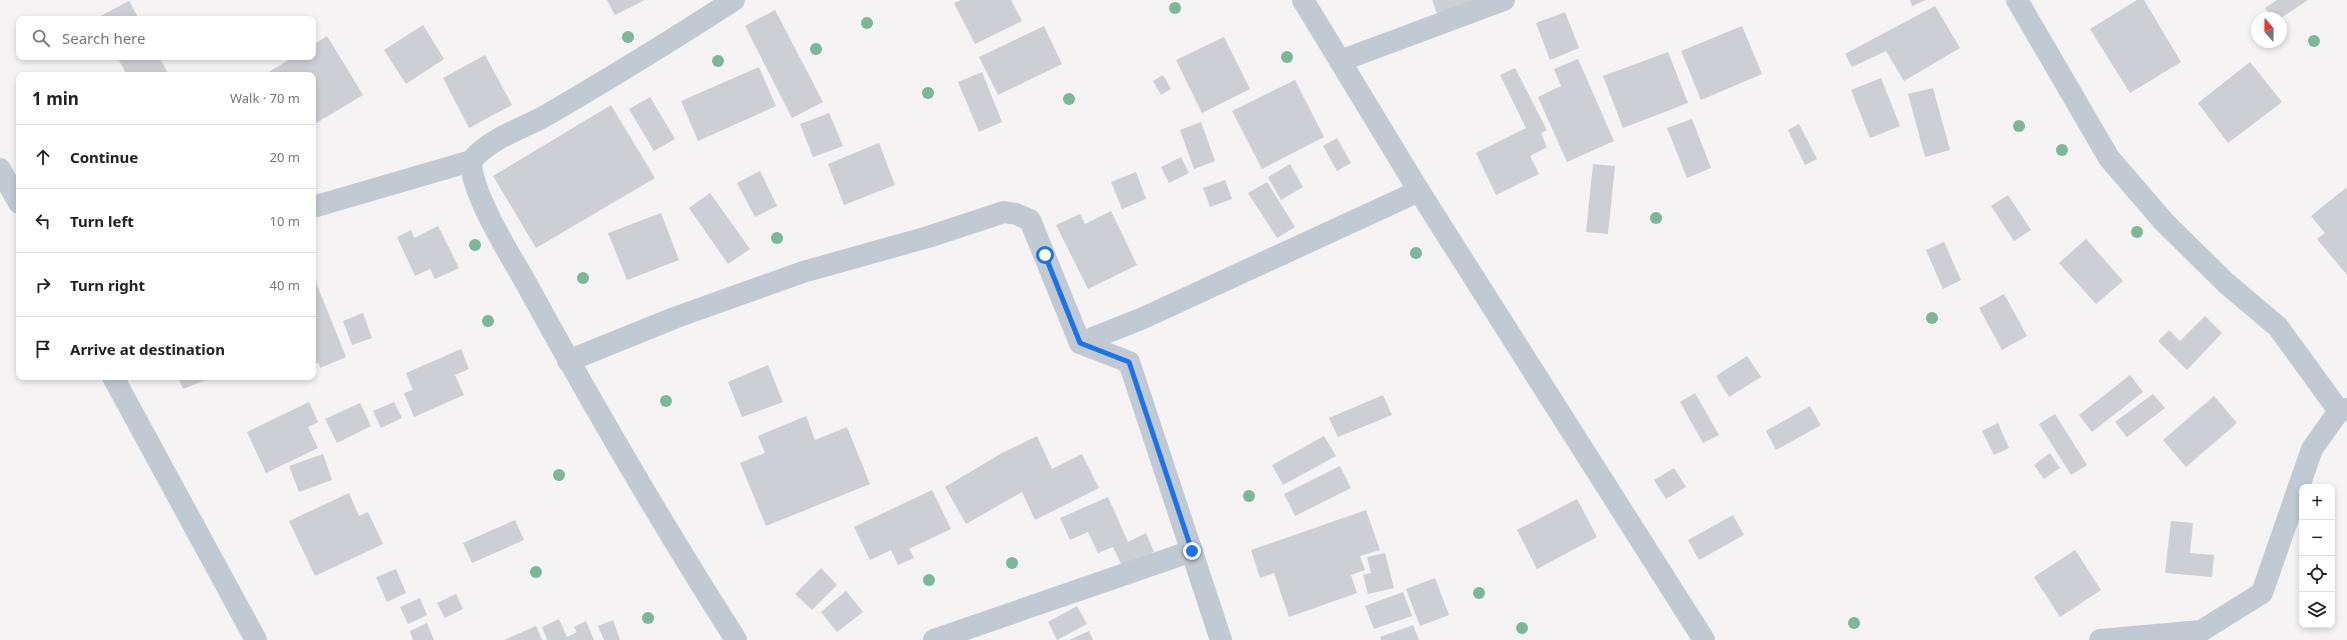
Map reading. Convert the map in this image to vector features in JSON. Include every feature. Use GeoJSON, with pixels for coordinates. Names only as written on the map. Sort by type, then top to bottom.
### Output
{"type":"FeatureCollection","features":[{"type":"Feature","properties":{"kind":"street"},"geometry":{"type":"LineString","coordinates":[[316,206],[471,161],[479,151],[498,139],[544,117],[734,0]]}},
{"type":"Feature","properties":{"kind":"street"},"geometry":{"type":"LineString","coordinates":[[1303,0],[1419,191],[1704,640]]}},
{"type":"Feature","properties":{"kind":"street"},"geometry":{"type":"LineString","coordinates":[[1340,61],[1504,0]]}},
{"type":"Feature","properties":{"kind":"street"},"geometry":{"type":"LineString","coordinates":[[2017,0],[2109,158],[2164,222],[2226,283],[2278,327],[2343,410],[2312,449],[2262,593],[2201,631],[2100,640]]}},
{"type":"Feature","properties":{"kind":"street"},"geometry":{"type":"LineString","coordinates":[[471,161],[471,174],[498,233],[568,361],[696,577],[736,640]]}},
{"type":"Feature","properties":{"kind":"street"},"geometry":{"type":"LineString","coordinates":[[0,169],[16,198]]}},
{"type":"Feature","properties":{"kind":"street"},"geometry":{"type":"LineString","coordinates":[[1080,343],[1141,319],[1419,191]]}},
{"type":"Feature","properties":{"kind":"street"},"geometry":{"type":"LineString","coordinates":[[568,361],[674,318],[803,272],[928,237],[1004,212],[1016,214],[1030,220],[1080,343],[1129,362],[1221,640]]}},
{"type":"Feature","properties":{"kind":"street"},"geometry":{"type":"LineString","coordinates":[[115,380],[256,640]]}},
{"type":"Feature","properties":{"kind":"street"},"geometry":{"type":"LineString","coordinates":[[934,640],[1192,551]]}},
{"type":"Feature","properties":{"kind":"building"},"geometry":{"type":"Polygon","coordinates":[[[607,0],[645,0],[615,15],[607,0]]]}},
{"type":"Feature","properties":{"kind":"building"},"geometry":{"type":"Polygon","coordinates":[[[961,0],[1011,0],[1022,21],[975,44],[954,3],[961,0]]]}},
{"type":"Feature","properties":{"kind":"building"},"geometry":{"type":"Polygon","coordinates":[[[1432,0],[1480,0],[1438,16],[1432,0]]]}},
{"type":"Feature","properties":{"kind":"building"},"geometry":{"type":"Polygon","coordinates":[[[1910,0],[1926,0],[1912,6],[1910,0]]]}},
{"type":"Feature","properties":{"kind":"building"},"geometry":{"type":"Polygon","coordinates":[[[2137,0],[2144,0],[2181,62],[2130,93],[2090,29],[2137,0]]]}},
{"type":"Feature","properties":{"kind":"building"},"geometry":{"type":"Polygon","coordinates":[[[2277,0],[2308,0],[2287,14],[2287,12],[2268,12],[2265,8],[2277,0]]]}},
{"type":"Feature","properties":{"kind":"building"},"geometry":{"type":"Polygon","coordinates":[[[129,1],[137,16],[101,16],[129,1]]]}},
{"type":"Feature","properties":{"kind":"building"},"geometry":{"type":"Polygon","coordinates":[[[1935,6],[1960,48],[1904,81],[1886,51],[1852,67],[1845,54],[1935,6]]]}},
{"type":"Feature","properties":{"kind":"building"},"geometry":{"type":"Polygon","coordinates":[[[775,10],[823,102],[792,118],[745,26],[775,10]]]}},
{"type":"Feature","properties":{"kind":"building"},"geometry":{"type":"Polygon","coordinates":[[[1565,12],[1579,48],[1550,60],[1536,23],[1565,12]]]}},
{"type":"Feature","properties":{"kind":"building"},"geometry":{"type":"Polygon","coordinates":[[[423,25],[444,59],[406,84],[384,50],[423,25]]]}},
{"type":"Feature","properties":{"kind":"building"},"geometry":{"type":"Polygon","coordinates":[[[1044,26],[1062,64],[998,95],[979,57],[1044,26]]]}},
{"type":"Feature","properties":{"kind":"building"},"geometry":{"type":"Polygon","coordinates":[[[1742,26],[1762,74],[1701,100],[1681,51],[1742,26]]]}},
{"type":"Feature","properties":{"kind":"building"},"geometry":{"type":"Polygon","coordinates":[[[327,36],[363,95],[316,123],[316,72],[269,72],[288,60],[316,60],[316,43],[327,36]]]}},
{"type":"Feature","properties":{"kind":"building"},"geometry":{"type":"Polygon","coordinates":[[[1224,37],[1250,89],[1202,113],[1176,60],[1224,37]]]}},
{"type":"Feature","properties":{"kind":"building"},"geometry":{"type":"Polygon","coordinates":[[[1668,52],[1688,103],[1623,128],[1603,76],[1668,52]]]}},
{"type":"Feature","properties":{"kind":"building"},"geometry":{"type":"Polygon","coordinates":[[[485,55],[512,105],[469,128],[443,78],[485,55]]]}},
{"type":"Feature","properties":{"kind":"building"},"geometry":{"type":"Polygon","coordinates":[[[1578,59],[1614,141],[1567,162],[1538,97],[1561,86],[1554,69],[1578,59]]]}},
{"type":"Feature","properties":{"kind":"building"},"geometry":{"type":"Polygon","coordinates":[[[119,60],[161,60],[167,72],[125,72],[119,60]]]}},
{"type":"Feature","properties":{"kind":"building"},"geometry":{"type":"Polygon","coordinates":[[[2250,62],[2282,102],[2228,143],[2198,103],[2250,62]]]}},
{"type":"Feature","properties":{"kind":"building"},"geometry":{"type":"Polygon","coordinates":[[[759,67],[776,106],[698,141],[681,101],[759,67]]]}},
{"type":"Feature","properties":{"kind":"building"},"geometry":{"type":"Polygon","coordinates":[[[1515,68],[1547,130],[1541,133],[1547,147],[1530,156],[1539,174],[1496,195],[1476,153],[1526,128],[1500,75],[1515,68]]]}},
{"type":"Feature","properties":{"kind":"building"},"geometry":{"type":"Polygon","coordinates":[[[982,72],[1002,122],[979,132],[958,82],[982,72]]]}},
{"type":"Feature","properties":{"kind":"building"},"geometry":{"type":"Polygon","coordinates":[[[1163,75],[1171,89],[1161,95],[1153,81],[1163,75]]]}},
{"type":"Feature","properties":{"kind":"building"},"geometry":{"type":"Polygon","coordinates":[[[1881,78],[1900,126],[1870,138],[1851,90],[1881,78]]]}},
{"type":"Feature","properties":{"kind":"building"},"geometry":{"type":"Polygon","coordinates":[[[1295,80],[1324,137],[1262,169],[1232,111],[1295,80]]]}},
{"type":"Feature","properties":{"kind":"building"},"geometry":{"type":"Polygon","coordinates":[[[1933,88],[1950,150],[1925,157],[1908,94],[1933,88]]]}},
{"type":"Feature","properties":{"kind":"building"},"geometry":{"type":"Polygon","coordinates":[[[650,97],[675,139],[654,151],[629,109],[650,97]]]}},
{"type":"Feature","properties":{"kind":"building"},"geometry":{"type":"Polygon","coordinates":[[[611,105],[655,178],[536,248],[493,176],[611,105]]]}},
{"type":"Feature","properties":{"kind":"building"},"geometry":{"type":"Polygon","coordinates":[[[829,113],[843,146],[813,157],[800,124],[829,113]]]}},
{"type":"Feature","properties":{"kind":"building"},"geometry":{"type":"Polygon","coordinates":[[[1692,119],[1711,168],[1687,178],[1667,128],[1692,119]]]}},
{"type":"Feature","properties":{"kind":"building"},"geometry":{"type":"Polygon","coordinates":[[[1201,122],[1215,161],[1194,169],[1180,130],[1201,122]]]}},
{"type":"Feature","properties":{"kind":"building"},"geometry":{"type":"Polygon","coordinates":[[[1799,124],[1817,159],[1805,165],[1788,130],[1799,124]]]}},
{"type":"Feature","properties":{"kind":"building"},"geometry":{"type":"Polygon","coordinates":[[[1337,138],[1351,163],[1337,171],[1323,146],[1337,138]]]}},
{"type":"Feature","properties":{"kind":"building"},"geometry":{"type":"Polygon","coordinates":[[[879,143],[895,185],[844,205],[828,164],[879,143]]]}},
{"type":"Feature","properties":{"kind":"building"},"geometry":{"type":"Polygon","coordinates":[[[1181,157],[1189,173],[1169,183],[1161,167],[1181,157]]]}},
{"type":"Feature","properties":{"kind":"building"},"geometry":{"type":"Polygon","coordinates":[[[1290,164],[1303,187],[1281,200],[1268,177],[1290,164]]]}},
{"type":"Feature","properties":{"kind":"building"},"geometry":{"type":"Polygon","coordinates":[[[1593,164],[1615,166],[1608,234],[1586,232],[1593,164]]]}},
{"type":"Feature","properties":{"kind":"building"},"geometry":{"type":"Polygon","coordinates":[[[760,171],[777,206],[755,217],[737,183],[760,171]]]}},
{"type":"Feature","properties":{"kind":"building"},"geometry":{"type":"Polygon","coordinates":[[[1136,172],[1146,199],[1122,209],[1111,182],[1136,172]]]}},
{"type":"Feature","properties":{"kind":"building"},"geometry":{"type":"Polygon","coordinates":[[[1225,180],[1232,199],[1210,207],[1203,188],[1225,180]]]}},
{"type":"Feature","properties":{"kind":"building"},"geometry":{"type":"Polygon","coordinates":[[[1267,182],[1295,227],[1277,238],[1248,193],[1267,182]]]}},
{"type":"Feature","properties":{"kind":"building"},"geometry":{"type":"Polygon","coordinates":[[[2347,187],[2347,275],[2317,239],[2325,233],[2311,216],[2347,187]]]}},
{"type":"Feature","properties":{"kind":"building"},"geometry":{"type":"Polygon","coordinates":[[[710,193],[750,249],[728,264],[689,208],[710,193]]]}},
{"type":"Feature","properties":{"kind":"building"},"geometry":{"type":"Polygon","coordinates":[[[2008,195],[2031,230],[2014,241],[1991,206],[2008,195]]]}},
{"type":"Feature","properties":{"kind":"building"},"geometry":{"type":"Polygon","coordinates":[[[1111,211],[1137,265],[1088,289],[1056,225],[1080,214],[1085,224],[1111,211]]]}},
{"type":"Feature","properties":{"kind":"building"},"geometry":{"type":"Polygon","coordinates":[[[661,213],[679,260],[627,280],[608,233],[661,213]]]}},
{"type":"Feature","properties":{"kind":"building"},"geometry":{"type":"Polygon","coordinates":[[[438,226],[459,268],[435,279],[430,269],[415,276],[397,237],[411,230],[414,238],[438,226]]]}},
{"type":"Feature","properties":{"kind":"building"},"geometry":{"type":"Polygon","coordinates":[[[2086,239],[2123,281],[2096,304],[2059,263],[2086,239]]]}},
{"type":"Feature","properties":{"kind":"building"},"geometry":{"type":"Polygon","coordinates":[[[1944,242],[1961,280],[1943,289],[1926,250],[1944,242]]]}},
{"type":"Feature","properties":{"kind":"building"},"geometry":{"type":"Polygon","coordinates":[[[316,282],[346,357],[320,368],[319,363],[316,364],[316,282]]]}},
{"type":"Feature","properties":{"kind":"building"},"geometry":{"type":"Polygon","coordinates":[[[2004,294],[2027,336],[2002,350],[1979,308],[2004,294]]]}},
{"type":"Feature","properties":{"kind":"building"},"geometry":{"type":"Polygon","coordinates":[[[363,313],[372,338],[352,345],[343,321],[363,313]]]}},
{"type":"Feature","properties":{"kind":"building"},"geometry":{"type":"Polygon","coordinates":[[[2205,316],[2222,333],[2187,370],[2158,341],[2169,330],[2180,341],[2205,316]]]}},
{"type":"Feature","properties":{"kind":"building"},"geometry":{"type":"Polygon","coordinates":[[[461,349],[469,369],[455,375],[464,395],[414,417],[404,393],[413,390],[406,373],[461,349]]]}},
{"type":"Feature","properties":{"kind":"building"},"geometry":{"type":"Polygon","coordinates":[[[1747,356],[1761,377],[1729,397],[1716,376],[1747,356]]]}},
{"type":"Feature","properties":{"kind":"building"},"geometry":{"type":"Polygon","coordinates":[[[768,365],[783,402],[742,417],[728,382],[768,365]]]}},
{"type":"Feature","properties":{"kind":"building"},"geometry":{"type":"Polygon","coordinates":[[[2130,375],[2143,392],[2092,432],[2079,415],[2130,375]]]}},
{"type":"Feature","properties":{"kind":"building"},"geometry":{"type":"Polygon","coordinates":[[[179,380],[206,380],[183,389],[179,380]]]}},
{"type":"Feature","properties":{"kind":"building"},"geometry":{"type":"Polygon","coordinates":[[[1695,393],[1719,435],[1703,443],[1680,402],[1695,393]]]}},
{"type":"Feature","properties":{"kind":"building"},"geometry":{"type":"Polygon","coordinates":[[[2153,394],[2165,408],[2127,437],[2115,422],[2153,394]]]}},
{"type":"Feature","properties":{"kind":"building"},"geometry":{"type":"Polygon","coordinates":[[[1383,395],[1392,415],[1338,437],[1329,418],[1383,395]]]}},
{"type":"Feature","properties":{"kind":"building"},"geometry":{"type":"Polygon","coordinates":[[[2214,396],[2237,423],[2186,467],[2163,440],[2214,396]]]}},
{"type":"Feature","properties":{"kind":"building"},"geometry":{"type":"Polygon","coordinates":[[[309,402],[318,422],[308,427],[318,448],[266,473],[247,432],[309,402]]]}},
{"type":"Feature","properties":{"kind":"building"},"geometry":{"type":"Polygon","coordinates":[[[394,402],[402,418],[381,428],[373,411],[394,402]]]}},
{"type":"Feature","properties":{"kind":"building"},"geometry":{"type":"Polygon","coordinates":[[[360,403],[371,426],[337,443],[325,419],[360,403]]]}},
{"type":"Feature","properties":{"kind":"building"},"geometry":{"type":"Polygon","coordinates":[[[1810,406],[1821,425],[1776,450],[1766,431],[1810,406]]]}},
{"type":"Feature","properties":{"kind":"building"},"geometry":{"type":"Polygon","coordinates":[[[2055,414],[2087,465],[2071,475],[2039,424],[2055,414]]]}},
{"type":"Feature","properties":{"kind":"building"},"geometry":{"type":"Polygon","coordinates":[[[806,416],[815,440],[847,427],[870,484],[766,526],[740,463],[765,453],[758,436],[806,416]]]}},
{"type":"Feature","properties":{"kind":"building"},"geometry":{"type":"Polygon","coordinates":[[[1998,423],[2009,448],[1994,455],[1982,431],[1998,423]]]}},
{"type":"Feature","properties":{"kind":"building"},"geometry":{"type":"Polygon","coordinates":[[[1037,436],[1052,469],[1082,454],[1099,488],[1035,520],[1022,492],[966,524],[945,487],[1002,453],[1037,436]]]}},
{"type":"Feature","properties":{"kind":"building"},"geometry":{"type":"Polygon","coordinates":[[[1324,436],[1336,456],[1283,485],[1272,465],[1324,436]]]}},
{"type":"Feature","properties":{"kind":"building"},"geometry":{"type":"Polygon","coordinates":[[[2050,453],[2060,468],[2044,479],[2034,465],[2050,453]]]}},
{"type":"Feature","properties":{"kind":"building"},"geometry":{"type":"Polygon","coordinates":[[[323,454],[332,480],[299,492],[289,466],[323,454]]]}},
{"type":"Feature","properties":{"kind":"building"},"geometry":{"type":"Polygon","coordinates":[[[1340,466],[1351,488],[1295,516],[1284,494],[1340,466]]]}},
{"type":"Feature","properties":{"kind":"building"},"geometry":{"type":"Polygon","coordinates":[[[1674,468],[1686,487],[1666,499],[1654,480],[1674,468]]]}},
{"type":"Feature","properties":{"kind":"building"},"geometry":{"type":"Polygon","coordinates":[[[932,490],[951,529],[909,549],[914,558],[898,565],[891,550],[870,560],[854,527],[932,490]]]}},
{"type":"Feature","properties":{"kind":"building"},"geometry":{"type":"Polygon","coordinates":[[[349,493],[359,516],[368,512],[383,544],[315,576],[289,521],[349,493]]]}},
{"type":"Feature","properties":{"kind":"building"},"geometry":{"type":"Polygon","coordinates":[[[1108,497],[1128,542],[1146,533],[1154,552],[1122,566],[1113,547],[1098,553],[1088,532],[1070,540],[1060,518],[1108,497]]]}},
{"type":"Feature","properties":{"kind":"building"},"geometry":{"type":"Polygon","coordinates":[[[1577,499],[1597,537],[1537,569],[1517,530],[1577,499]]]}},
{"type":"Feature","properties":{"kind":"building"},"geometry":{"type":"Polygon","coordinates":[[[1366,510],[1380,550],[1360,556],[1365,570],[1351,575],[1357,593],[1289,617],[1274,573],[1260,578],[1251,550],[1366,510]]]}},
{"type":"Feature","properties":{"kind":"building"},"geometry":{"type":"Polygon","coordinates":[[[1733,515],[1744,535],[1699,560],[1688,540],[1733,515]]]}},
{"type":"Feature","properties":{"kind":"building"},"geometry":{"type":"Polygon","coordinates":[[[515,520],[524,540],[472,563],[463,543],[515,520]]]}},
{"type":"Feature","properties":{"kind":"building"},"geometry":{"type":"Polygon","coordinates":[[[2171,521],[2193,523],[2190,553],[2214,555],[2212,577],[2165,573],[2171,521]]]}},
{"type":"Feature","properties":{"kind":"building"},"geometry":{"type":"Polygon","coordinates":[[[2075,550],[2101,590],[2060,617],[2034,577],[2075,550]]]}},
{"type":"Feature","properties":{"kind":"building"},"geometry":{"type":"Polygon","coordinates":[[[1385,553],[1394,588],[1368,594],[1363,575],[1371,573],[1367,557],[1385,553]]]}},
{"type":"Feature","properties":{"kind":"building"},"geometry":{"type":"Polygon","coordinates":[[[821,568],[837,585],[812,610],[795,594],[821,568]]]}},
{"type":"Feature","properties":{"kind":"building"},"geometry":{"type":"Polygon","coordinates":[[[396,569],[406,593],[387,602],[376,577],[396,569]]]}},
{"type":"Feature","properties":{"kind":"building"},"geometry":{"type":"Polygon","coordinates":[[[1435,578],[1449,615],[1420,626],[1406,589],[1435,578]]]}},
{"type":"Feature","properties":{"kind":"building"},"geometry":{"type":"Polygon","coordinates":[[[846,591],[863,612],[837,632],[821,612],[846,591]]]}},
{"type":"Feature","properties":{"kind":"building"},"geometry":{"type":"Polygon","coordinates":[[[1403,592],[1412,616],[1374,629],[1365,606],[1403,592]]]}},
{"type":"Feature","properties":{"kind":"building"},"geometry":{"type":"Polygon","coordinates":[[[456,594],[463,609],[445,618],[437,603],[456,594]]]}},
{"type":"Feature","properties":{"kind":"building"},"geometry":{"type":"Polygon","coordinates":[[[420,598],[427,615],[408,624],[400,607],[420,598]]]}},
{"type":"Feature","properties":{"kind":"building"},"geometry":{"type":"Polygon","coordinates":[[[1077,606],[1087,624],[1057,640],[1048,622],[1077,606]]]}},
{"type":"Feature","properties":{"kind":"building"},"geometry":{"type":"Polygon","coordinates":[[[559,619],[567,637],[577,632],[574,627],[586,621],[594,640],[547,640],[542,627],[559,619]]]}},
{"type":"Feature","properties":{"kind":"building"},"geometry":{"type":"Polygon","coordinates":[[[613,620],[620,640],[604,640],[598,626],[613,620]]]}},
{"type":"Feature","properties":{"kind":"building"},"geometry":{"type":"Polygon","coordinates":[[[427,623],[434,640],[413,640],[410,631],[427,623]]]}},
{"type":"Feature","properties":{"kind":"building"},"geometry":{"type":"Polygon","coordinates":[[[1413,625],[1419,640],[1381,640],[1380,637],[1413,625]]]}},
{"type":"Feature","properties":{"kind":"building"},"geometry":{"type":"Polygon","coordinates":[[[536,626],[542,640],[504,640],[536,626]]]}},
{"type":"Feature","properties":{"kind":"building"},"geometry":{"type":"Polygon","coordinates":[[[1089,631],[1093,640],[1069,640],[1089,631]]]}},
{"type":"Feature","properties":{"kind":"route"},"geometry":{"type":"LineString","coordinates":[[1045,255],[1054,282],[1080,343],[1129,362],[1192,551]]}}]}
